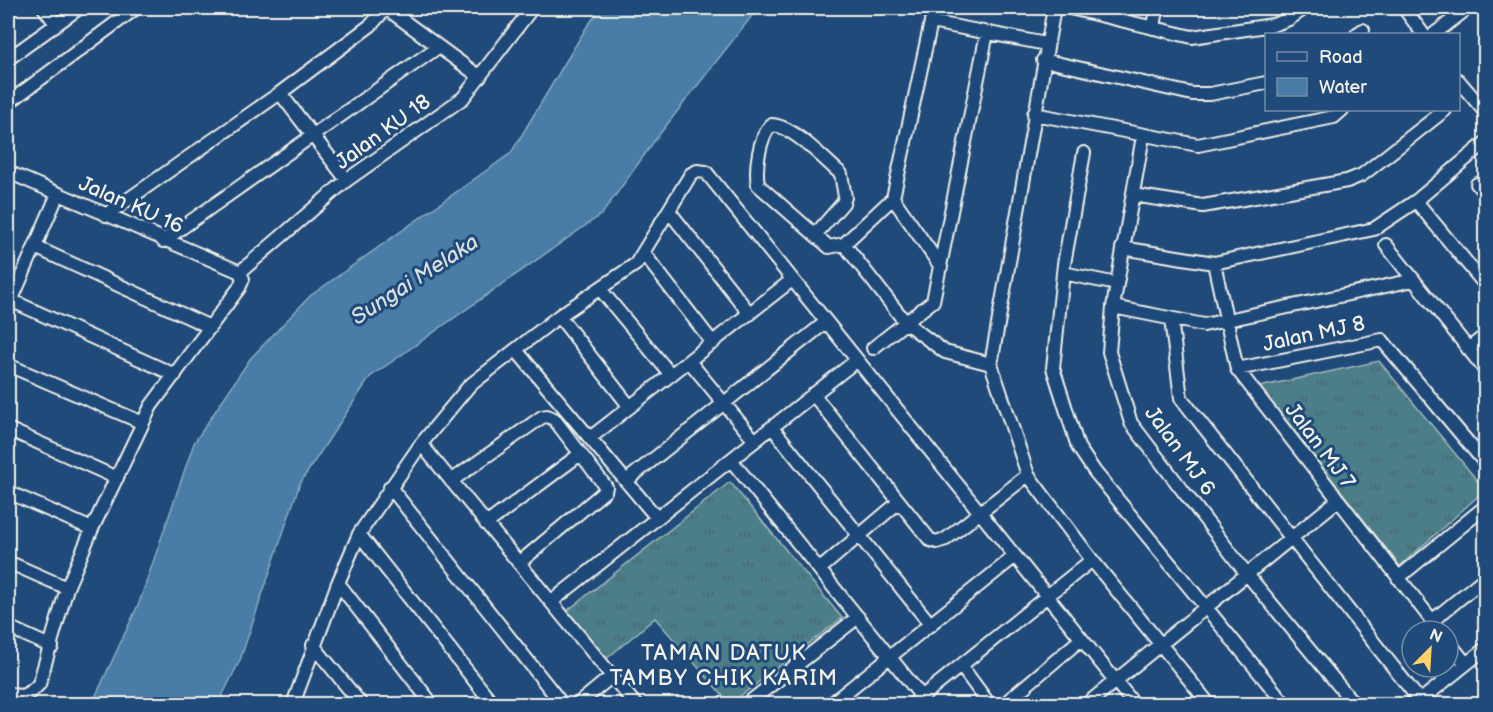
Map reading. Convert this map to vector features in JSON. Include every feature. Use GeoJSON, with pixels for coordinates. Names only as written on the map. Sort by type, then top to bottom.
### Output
{"type":"FeatureCollection","features":[{"type":"Feature","properties":{"kind":"street"},"geometry":{"type":"LineString","coordinates":[[44,8],[56,24]]}},
{"type":"Feature","properties":{"kind":"street"},"geometry":{"type":"LineString","coordinates":[[8,59],[79,8]]}},
{"type":"Feature","properties":{"kind":"street"},"geometry":{"type":"LineString","coordinates":[[8,103],[136,8]]}},
{"type":"Feature","properties":{"kind":"street"},"geometry":{"type":"LineString","coordinates":[[106,215],[280,93],[371,25],[386,8],[480,77]]}},
{"type":"Feature","properties":{"kind":"street","name":"Jalan KU 18"},"geometry":{"type":"LineString","coordinates":[[240,272],[347,180],[463,98],[532,8]]}},
{"type":"Feature","properties":{"kind":"street"},"geometry":{"type":"LineString","coordinates":[[815,235],[843,203],[845,197],[841,174],[790,131],[778,125],[771,125],[762,140],[758,185],[815,235],[829,247],[844,244],[893,198],[934,8]]}},
{"type":"Feature","properties":{"kind":"street"},"geometry":{"type":"LineString","coordinates":[[1054,8],[991,364],[1028,475],[1092,560],[1209,705]]}},
{"type":"Feature","properties":{"kind":"street"},"geometry":{"type":"LineString","coordinates":[[1070,8],[1192,37],[1273,26],[1290,19],[1305,8]]}},
{"type":"Feature","properties":{"kind":"street"},"geometry":{"type":"LineString","coordinates":[[1153,28],[1158,8]]}},
{"type":"Feature","properties":{"kind":"street"},"geometry":{"type":"LineString","coordinates":[[1404,8],[1422,33]]}},
{"type":"Feature","properties":{"kind":"street"},"geometry":{"type":"LineString","coordinates":[[1435,33],[1468,8]]}},
{"type":"Feature","properties":{"kind":"street"},"geometry":{"type":"LineString","coordinates":[[931,22],[1046,44]]}},
{"type":"Feature","properties":{"kind":"street"},"geometry":{"type":"LineString","coordinates":[[873,348],[933,301],[987,33]]}},
{"type":"Feature","properties":{"kind":"street"},"geometry":{"type":"LineString","coordinates":[[163,241],[438,47]]}},
{"type":"Feature","properties":{"kind":"street"},"geometry":{"type":"LineString","coordinates":[[1043,60],[1192,94],[1210,94],[1265,83]]}},
{"type":"Feature","properties":{"kind":"street"},"geometry":{"type":"LineString","coordinates":[[280,93],[347,180]]}},
{"type":"Feature","properties":{"kind":"street"},"geometry":{"type":"LineString","coordinates":[[1463,95],[1485,113]]}},
{"type":"Feature","properties":{"kind":"street"},"geometry":{"type":"LineString","coordinates":[[1034,114],[1198,145],[1334,117],[1341,111]]}},
{"type":"Feature","properties":{"kind":"street"},"geometry":{"type":"LineString","coordinates":[[1133,195],[1203,206],[1347,181],[1362,175],[1443,111]]}},
{"type":"Feature","properties":{"kind":"street","name":"Jalan MJ 6"},"geometry":{"type":"LineString","coordinates":[[1143,136],[1122,249],[1109,352],[1131,423],[1246,573],[1354,705]]}},
{"type":"Feature","properties":{"kind":"street"},"geometry":{"type":"LineString","coordinates":[[1122,249],[1214,263],[1374,228],[1416,201],[1485,142]]}},
{"type":"Feature","properties":{"kind":"street"},"geometry":{"type":"LineString","coordinates":[[1084,153],[1063,273],[1053,368],[1078,447],[1095,472],[1285,705]]}},
{"type":"Feature","properties":{"kind":"street"},"geometry":{"type":"LineString","coordinates":[[295,703],[314,645],[359,534],[421,444],[469,386],[558,316],[636,264],[691,174],[697,171],[706,172],[978,514],[1134,705]]}},
{"type":"Feature","properties":{"kind":"street","name":"Jalan KU 16"},"geometry":{"type":"LineString","coordinates":[[8,172],[163,241],[240,272]]}},
{"type":"Feature","properties":{"kind":"street"},"geometry":{"type":"LineString","coordinates":[[1477,184],[1485,194]]}},
{"type":"Feature","properties":{"kind":"street"},"geometry":{"type":"LineString","coordinates":[[58,194],[8,303],[175,375]]}},
{"type":"Feature","properties":{"kind":"street"},"geometry":{"type":"LineString","coordinates":[[893,198],[941,267]]}},
{"type":"Feature","properties":{"kind":"street"},"geometry":{"type":"LineString","coordinates":[[1416,201],[1485,286]]}},
{"type":"Feature","properties":{"kind":"street"},"geometry":{"type":"LineString","coordinates":[[669,211],[750,314]]}},
{"type":"Feature","properties":{"kind":"street"},"geometry":{"type":"LineString","coordinates":[[844,244],[906,323],[945,352],[991,364]]}},
{"type":"Feature","properties":{"kind":"street"},"geometry":{"type":"LineString","coordinates":[[1386,245],[1485,371]]}},
{"type":"Feature","properties":{"kind":"street"},"geometry":{"type":"LineString","coordinates":[[35,247],[210,327]]}},
{"type":"Feature","properties":{"kind":"street"},"geometry":{"type":"LineString","coordinates":[[644,254],[713,343]]}},
{"type":"Feature","properties":{"kind":"street","name":"Jalan MJ 7"},"geometry":{"type":"LineString","coordinates":[[1214,263],[1237,369],[1430,619]]}},
{"type":"Feature","properties":{"kind":"street"},"geometry":{"type":"LineString","coordinates":[[8,693],[17,697],[30,694],[39,684],[52,647],[67,588],[92,529],[143,423],[152,406],[239,288],[243,279],[240,272]]}},
{"type":"Feature","properties":{"kind":"street"},"geometry":{"type":"LineString","coordinates":[[1063,273],[1117,284]]}},
{"type":"Feature","properties":{"kind":"street"},"geometry":{"type":"LineString","coordinates":[[590,438],[792,280]]}},
{"type":"Feature","properties":{"kind":"street"},"geometry":{"type":"LineString","coordinates":[[1113,307],[1204,325],[1414,280]]}},
{"type":"Feature","properties":{"kind":"street"},"geometry":{"type":"LineString","coordinates":[[600,289],[671,375]]}},
{"type":"Feature","properties":{"kind":"street"},"geometry":{"type":"LineString","coordinates":[[558,316],[630,407]]}},
{"type":"Feature","properties":{"kind":"street"},"geometry":{"type":"LineString","coordinates":[[1172,319],[1181,398],[1418,703],[1485,648]]}},
{"type":"Feature","properties":{"kind":"street"},"geometry":{"type":"LineString","coordinates":[[626,481],[826,322]]}},
{"type":"Feature","properties":{"kind":"street"},"geometry":{"type":"LineString","coordinates":[[1468,349],[1485,335]]}},
{"type":"Feature","properties":{"kind":"street","name":"Jalan MJ 8"},"geometry":{"type":"LineString","coordinates":[[1237,369],[1382,340],[1485,464]]}},
{"type":"Feature","properties":{"kind":"street"},"geometry":{"type":"LineString","coordinates":[[516,350],[657,518]]}},
{"type":"Feature","properties":{"kind":"street"},"geometry":{"type":"LineString","coordinates":[[551,602],[856,360]]}},
{"type":"Feature","properties":{"kind":"street"},"geometry":{"type":"LineString","coordinates":[[689,361],[755,441]]}},
{"type":"Feature","properties":{"kind":"street"},"geometry":{"type":"LineString","coordinates":[[8,365],[143,423]]}},
{"type":"Feature","properties":{"kind":"street"},"geometry":{"type":"LineString","coordinates":[[813,394],[930,540],[937,542],[946,539],[1028,475]]}},
{"type":"Feature","properties":{"kind":"street"},"geometry":{"type":"LineString","coordinates":[[451,481],[547,416],[554,419],[579,455],[606,487],[604,495],[519,563]]}},
{"type":"Feature","properties":{"kind":"street"},"geometry":{"type":"LineString","coordinates":[[772,427],[931,625]]}},
{"type":"Feature","properties":{"kind":"street"},"geometry":{"type":"LineString","coordinates":[[8,429],[117,478]]}},
{"type":"Feature","properties":{"kind":"street"},"geometry":{"type":"LineString","coordinates":[[421,444],[636,705]]}},
{"type":"Feature","properties":{"kind":"street"},"geometry":{"type":"LineString","coordinates":[[486,524],[579,455]]}},
{"type":"Feature","properties":{"kind":"street"},"geometry":{"type":"LineString","coordinates":[[731,460],[891,658],[918,701],[1092,560]]}},
{"type":"Feature","properties":{"kind":"street"},"geometry":{"type":"LineString","coordinates":[[390,487],[562,705]]}},
{"type":"Feature","properties":{"kind":"street"},"geometry":{"type":"LineString","coordinates":[[8,492],[92,529]]}},
{"type":"Feature","properties":{"kind":"street"},"geometry":{"type":"LineString","coordinates":[[1087,705],[1337,501]]}},
{"type":"Feature","properties":{"kind":"street"},"geometry":{"type":"LineString","coordinates":[[819,569],[899,502]]}},
{"type":"Feature","properties":{"kind":"street"},"geometry":{"type":"LineString","coordinates":[[1398,578],[1485,506]]}},
{"type":"Feature","properties":{"kind":"street"},"geometry":{"type":"LineString","coordinates":[[359,534],[493,705]]}},
{"type":"Feature","properties":{"kind":"street"},"geometry":{"type":"LineString","coordinates":[[831,705],[1014,557]]}},
{"type":"Feature","properties":{"kind":"street"},"geometry":{"type":"LineString","coordinates":[[8,562],[67,588]]}},
{"type":"Feature","properties":{"kind":"street"},"geometry":{"type":"LineString","coordinates":[[1434,619],[1485,577]]}},
{"type":"Feature","properties":{"kind":"street"},"geometry":{"type":"LineString","coordinates":[[338,583],[432,705]]}},
{"type":"Feature","properties":{"kind":"street"},"geometry":{"type":"LineString","coordinates":[[747,705],[858,617]]}},
{"type":"Feature","properties":{"kind":"street"},"geometry":{"type":"LineString","coordinates":[[8,627],[52,647]]}},
{"type":"Feature","properties":{"kind":"street"},"geometry":{"type":"LineString","coordinates":[[1004,705],[1080,640]]}},
{"type":"Feature","properties":{"kind":"street"},"geometry":{"type":"LineString","coordinates":[[314,645],[361,705]]}},
{"type":"Feature","properties":{"kind":"street"},"geometry":{"type":"LineString","coordinates":[[1460,656],[1466,664]]}},
{"type":"Feature","properties":{"kind":"street"},"geometry":{"type":"LineString","coordinates":[[961,666],[989,705]]}},
{"type":"Feature","properties":{"kind":"street"},"geometry":{"type":"LineString","coordinates":[[578,705],[612,676]]}},
{"type":"Feature","properties":{"kind":"green space"},"geometry":{"type":"Polygon","coordinates":[[[1379,361],[1485,490],[1400,566],[1259,387],[1379,361]]]}},
{"type":"Feature","properties":{"kind":"green space"},"geometry":{"type":"Polygon","coordinates":[[[730,482],[842,618],[730,704],[655,618],[605,660],[567,611],[730,482]]]}},
{"type":"Feature","properties":{"kind":"water","name":"Sungai Melaka"},"geometry":{"type":"Polygon","coordinates":[[[601,8],[758,8],[658,136],[602,214],[370,377],[300,483],[240,660],[218,704],[92,704],[139,603],[194,443],[250,359],[310,296],[511,153],[586,28],[601,8]]]}},
{"type":"Feature","properties":{"kind":"district","name":"TAMAN DATUK TAMBY CHIK KARIM"},"geometry":{"type":"Point","coordinates":[724,666]}}]}
